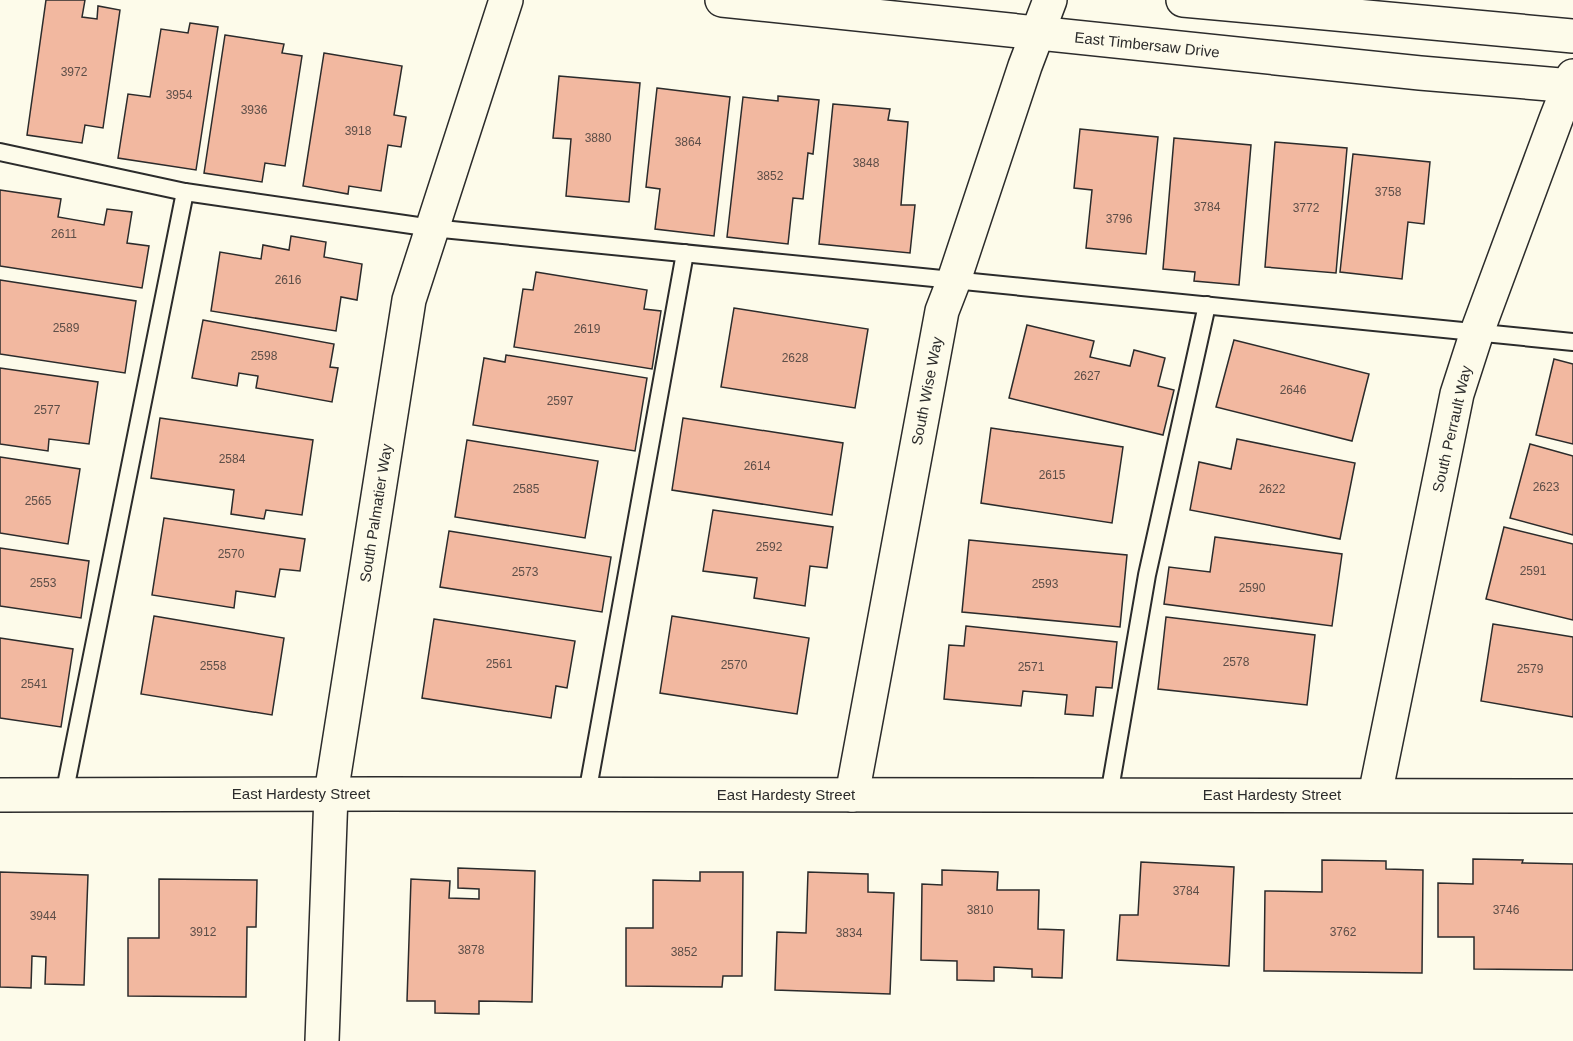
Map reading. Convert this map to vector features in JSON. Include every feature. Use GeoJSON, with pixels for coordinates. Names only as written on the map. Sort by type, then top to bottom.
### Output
{"type":"FeatureCollection","features":[{"type":"Feature","properties":{"kind":"street","name":"South Palmatier Way"},"geometry":{"type":"LineString","coordinates":[[322,1041],[331,794],[409,300],[506,0]]}},
{"type":"Feature","properties":{"kind":"street","name":"East Timbersaw Drive"},"geometry":{"type":"LineString","coordinates":[[722,0],[1420,72],[1572,83]]}},
{"type":"Feature","properties":{"kind":"street","name":"South Wise Way"},"geometry":{"type":"LineString","coordinates":[[852,795],[942,311],[1025,66],[1050,0]]}},
{"type":"Feature","properties":{"kind":"street"},"geometry":{"type":"LineString","coordinates":[[1183,0],[1573,36]]}},
{"type":"Feature","properties":{"kind":"street","name":"South Perrault Way"},"geometry":{"type":"LineString","coordinates":[[1374,795],[1457,394],[1477,332],[1556,119],[1572,83]]}},
{"type":"Feature","properties":{"kind":"street","name":"East Hardesty Street"},"geometry":{"type":"LineString","coordinates":[[0,795],[1573,795]]}},
{"type":"Feature","properties":{"kind":"lane"},"geometry":{"type":"LineString","coordinates":[[0,152],[185,192],[432,228],[1573,342]]}},
{"type":"Feature","properties":{"kind":"lane"},"geometry":{"type":"LineString","coordinates":[[64,795],[185,192]]}},
{"type":"Feature","properties":{"kind":"lane"},"geometry":{"type":"LineString","coordinates":[[587,794],[685,253]]}},
{"type":"Feature","properties":{"kind":"lane"},"geometry":{"type":"LineString","coordinates":[[1109,795],[1147,575],[1207,305]]}},
{"type":"Feature","properties":{"kind":"building"},"geometry":{"type":"Polygon","coordinates":[[[46,0],[85,0],[82,17],[97,19],[98,6],[120,10],[103,128],[85,125],[82,143],[27,135],[46,0]]]}},
{"type":"Feature","properties":{"kind":"building"},"geometry":{"type":"Polygon","coordinates":[[[190,23],[218,27],[196,170],[118,158],[128,94],[150,97],[161,29],[188,33],[190,23]]]}},
{"type":"Feature","properties":{"kind":"building"},"geometry":{"type":"Polygon","coordinates":[[[225,35],[284,44],[282,53],[302,56],[285,166],[265,163],[262,182],[204,173],[225,35]]]}},
{"type":"Feature","properties":{"kind":"building"},"geometry":{"type":"Polygon","coordinates":[[[324,53],[402,66],[394,115],[406,117],[401,147],[388,145],[381,191],[349,186],[348,194],[303,186],[324,53]]]}},
{"type":"Feature","properties":{"kind":"building"},"geometry":{"type":"Polygon","coordinates":[[[559,76],[640,83],[629,202],[566,196],[571,139],[553,138],[559,76]]]}},
{"type":"Feature","properties":{"kind":"building"},"geometry":{"type":"Polygon","coordinates":[[[657,88],[730,97],[714,236],[655,229],[660,189],[646,187],[657,88]]]}},
{"type":"Feature","properties":{"kind":"building"},"geometry":{"type":"Polygon","coordinates":[[[778,96],[819,100],[813,154],[808,153],[803,199],[793,198],[788,244],[727,237],[743,97],[778,101],[778,96]]]}},
{"type":"Feature","properties":{"kind":"building"},"geometry":{"type":"Polygon","coordinates":[[[833,104],[890,109],[888,120],[908,122],[901,205],[915,205],[910,253],[819,244],[833,104]]]}},
{"type":"Feature","properties":{"kind":"building"},"geometry":{"type":"Polygon","coordinates":[[[1080,129],[1158,137],[1146,254],[1086,248],[1092,190],[1074,188],[1080,129]]]}},
{"type":"Feature","properties":{"kind":"building"},"geometry":{"type":"Polygon","coordinates":[[[1174,138],[1251,145],[1239,285],[1194,281],[1195,272],[1163,269],[1174,138]]]}},
{"type":"Feature","properties":{"kind":"building"},"geometry":{"type":"Polygon","coordinates":[[[1275,142],[1347,148],[1336,273],[1265,267],[1275,142]]]}},
{"type":"Feature","properties":{"kind":"building"},"geometry":{"type":"Polygon","coordinates":[[[1353,154],[1430,162],[1424,224],[1408,222],[1402,279],[1340,272],[1353,154]]]}},
{"type":"Feature","properties":{"kind":"building"},"geometry":{"type":"Polygon","coordinates":[[[0,190],[61,199],[58,217],[104,225],[107,209],[132,212],[127,243],[149,246],[142,288],[0,266],[0,190]]]}},
{"type":"Feature","properties":{"kind":"building"},"geometry":{"type":"Polygon","coordinates":[[[291,236],[326,242],[324,257],[362,264],[357,300],[341,297],[336,331],[211,311],[220,252],[261,259],[263,245],[289,250],[291,236]]]}},
{"type":"Feature","properties":{"kind":"building"},"geometry":{"type":"Polygon","coordinates":[[[536,272],[647,290],[644,309],[661,311],[652,369],[514,347],[523,289],[533,290],[536,272]]]}},
{"type":"Feature","properties":{"kind":"building"},"geometry":{"type":"Polygon","coordinates":[[[0,280],[136,301],[125,373],[0,354],[0,280]]]}},
{"type":"Feature","properties":{"kind":"building"},"geometry":{"type":"Polygon","coordinates":[[[734,308],[868,329],[855,408],[721,387],[734,308]]]}},
{"type":"Feature","properties":{"kind":"building"},"geometry":{"type":"Polygon","coordinates":[[[203,320],[334,344],[330,367],[338,368],[332,402],[256,388],[258,376],[239,373],[237,386],[192,378],[203,320]]]}},
{"type":"Feature","properties":{"kind":"building"},"geometry":{"type":"Polygon","coordinates":[[[1027,325],[1094,341],[1090,357],[1130,366],[1134,350],[1165,358],[1158,386],[1174,390],[1163,435],[1009,398],[1027,325]]]}},
{"type":"Feature","properties":{"kind":"building"},"geometry":{"type":"Polygon","coordinates":[[[1234,340],[1369,374],[1352,441],[1216,407],[1234,340]]]}},
{"type":"Feature","properties":{"kind":"building"},"geometry":{"type":"Polygon","coordinates":[[[506,355],[647,378],[635,451],[473,425],[484,358],[505,362],[506,355]]]}},
{"type":"Feature","properties":{"kind":"building"},"geometry":{"type":"Polygon","coordinates":[[[1554,359],[1573,364],[1573,444],[1536,435],[1554,359]]]}},
{"type":"Feature","properties":{"kind":"building"},"geometry":{"type":"Polygon","coordinates":[[[0,368],[98,382],[89,444],[49,439],[48,451],[0,444],[0,368]]]}},
{"type":"Feature","properties":{"kind":"building"},"geometry":{"type":"Polygon","coordinates":[[[160,418],[313,440],[302,515],[266,510],[264,519],[231,514],[234,490],[151,478],[160,418]]]}},
{"type":"Feature","properties":{"kind":"building"},"geometry":{"type":"Polygon","coordinates":[[[683,418],[843,443],[832,515],[672,490],[683,418]]]}},
{"type":"Feature","properties":{"kind":"building"},"geometry":{"type":"Polygon","coordinates":[[[991,428],[1123,447],[1112,523],[981,503],[991,428]]]}},
{"type":"Feature","properties":{"kind":"building"},"geometry":{"type":"Polygon","coordinates":[[[1237,439],[1355,463],[1340,539],[1190,510],[1199,462],[1231,469],[1237,439]]]}},
{"type":"Feature","properties":{"kind":"building"},"geometry":{"type":"Polygon","coordinates":[[[467,440],[598,461],[585,538],[455,517],[467,440]]]}},
{"type":"Feature","properties":{"kind":"building"},"geometry":{"type":"Polygon","coordinates":[[[1530,444],[1573,456],[1573,535],[1510,518],[1530,444]]]}},
{"type":"Feature","properties":{"kind":"building"},"geometry":{"type":"Polygon","coordinates":[[[0,457],[80,469],[68,544],[0,533],[0,457]]]}},
{"type":"Feature","properties":{"kind":"building"},"geometry":{"type":"Polygon","coordinates":[[[713,510],[833,527],[827,568],[810,566],[805,606],[754,598],[757,578],[703,571],[713,510]]]}},
{"type":"Feature","properties":{"kind":"building"},"geometry":{"type":"Polygon","coordinates":[[[164,518],[305,539],[300,571],[280,569],[275,597],[236,591],[234,608],[152,595],[164,518]]]}},
{"type":"Feature","properties":{"kind":"building"},"geometry":{"type":"Polygon","coordinates":[[[1504,527],[1573,544],[1573,620],[1486,599],[1504,527]]]}},
{"type":"Feature","properties":{"kind":"building"},"geometry":{"type":"Polygon","coordinates":[[[449,531],[611,557],[602,612],[440,587],[449,531]]]}},
{"type":"Feature","properties":{"kind":"building"},"geometry":{"type":"Polygon","coordinates":[[[1215,537],[1342,554],[1332,626],[1164,604],[1169,567],[1210,572],[1215,537]]]}},
{"type":"Feature","properties":{"kind":"building"},"geometry":{"type":"Polygon","coordinates":[[[969,540],[1127,555],[1120,627],[962,612],[969,540]]]}},
{"type":"Feature","properties":{"kind":"building"},"geometry":{"type":"Polygon","coordinates":[[[0,548],[89,561],[81,618],[0,606],[0,548]]]}},
{"type":"Feature","properties":{"kind":"building"},"geometry":{"type":"Polygon","coordinates":[[[154,616],[284,638],[272,715],[141,694],[154,616]]]}},
{"type":"Feature","properties":{"kind":"building"},"geometry":{"type":"Polygon","coordinates":[[[672,616],[809,638],[797,714],[660,693],[672,616]]]}},
{"type":"Feature","properties":{"kind":"building"},"geometry":{"type":"Polygon","coordinates":[[[1166,617],[1315,635],[1307,705],[1158,689],[1166,617]]]}},
{"type":"Feature","properties":{"kind":"building"},"geometry":{"type":"Polygon","coordinates":[[[434,619],[575,641],[567,688],[556,686],[551,718],[422,698],[434,619]]]}},
{"type":"Feature","properties":{"kind":"building"},"geometry":{"type":"Polygon","coordinates":[[[1493,624],[1573,637],[1573,717],[1481,701],[1493,624]]]}},
{"type":"Feature","properties":{"kind":"building"},"geometry":{"type":"Polygon","coordinates":[[[966,626],[1117,642],[1112,688],[1096,687],[1093,716],[1065,714],[1067,695],[1023,691],[1021,706],[944,699],[949,645],[964,646],[966,626]]]}},
{"type":"Feature","properties":{"kind":"building"},"geometry":{"type":"Polygon","coordinates":[[[0,638],[73,649],[61,727],[0,718],[0,638]]]}},
{"type":"Feature","properties":{"kind":"building"},"geometry":{"type":"Polygon","coordinates":[[[1473,859],[1573,864],[1573,970],[1474,969],[1474,937],[1438,937],[1438,883],[1473,884],[1473,859]]]}},
{"type":"Feature","properties":{"kind":"building"},"geometry":{"type":"Polygon","coordinates":[[[1322,860],[1386,861],[1386,869],[1423,870],[1422,973],[1264,971],[1265,891],[1322,892],[1322,860]]]}},
{"type":"Feature","properties":{"kind":"building"},"geometry":{"type":"Polygon","coordinates":[[[1141,862],[1234,867],[1229,966],[1117,960],[1120,915],[1138,915],[1141,862]]]}},
{"type":"Feature","properties":{"kind":"building"},"geometry":{"type":"Polygon","coordinates":[[[458,868],[535,871],[532,1002],[479,1001],[479,1014],[435,1013],[435,1001],[407,1001],[411,879],[450,881],[449,898],[479,899],[479,889],[458,888],[458,868]]]}},
{"type":"Feature","properties":{"kind":"building"},"geometry":{"type":"Polygon","coordinates":[[[942,870],[998,872],[997,890],[1039,890],[1038,929],[1064,930],[1062,978],[1032,977],[1032,969],[994,967],[994,981],[957,980],[957,961],[921,960],[922,884],[942,885],[942,870]]]}},
{"type":"Feature","properties":{"kind":"building"},"geometry":{"type":"Polygon","coordinates":[[[0,872],[88,875],[84,985],[45,984],[46,957],[32,956],[31,988],[0,987],[0,872]]]}},
{"type":"Feature","properties":{"kind":"building"},"geometry":{"type":"Polygon","coordinates":[[[700,872],[743,872],[742,976],[723,976],[722,987],[626,986],[626,928],[653,928],[653,880],[700,881],[700,872]]]}},
{"type":"Feature","properties":{"kind":"building"},"geometry":{"type":"Polygon","coordinates":[[[808,872],[868,874],[868,892],[894,893],[890,994],[775,990],[777,932],[806,933],[808,872]]]}},
{"type":"Feature","properties":{"kind":"building"},"geometry":{"type":"Polygon","coordinates":[[[159,879],[257,880],[256,927],[247,927],[246,997],[128,996],[128,938],[159,938],[159,879]]]}}]}
